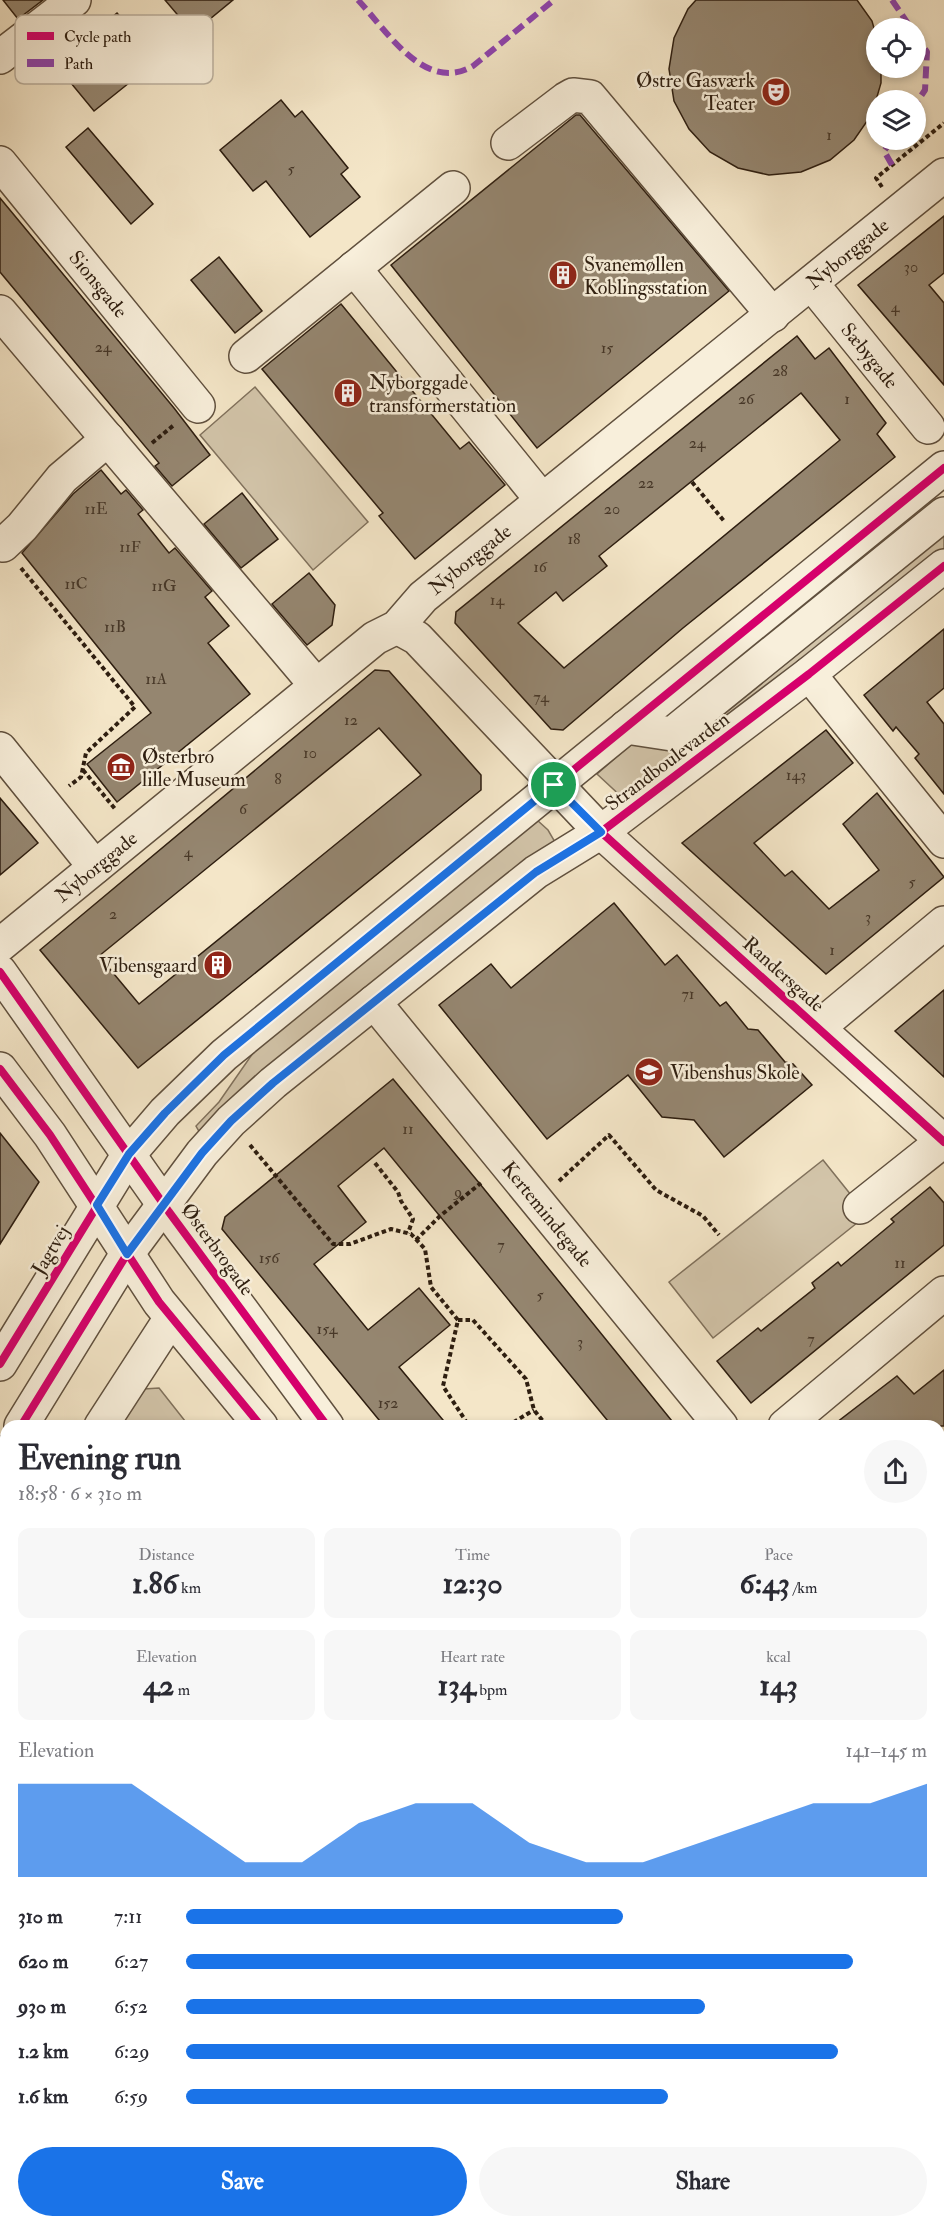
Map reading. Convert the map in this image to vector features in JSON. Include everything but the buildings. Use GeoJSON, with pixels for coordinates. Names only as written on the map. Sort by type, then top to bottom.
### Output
{"type":"FeatureCollection","features":[{"type":"Feature","properties":{"kind":"street"},"geometry":{"type":"LineString","coordinates":[[55,15],[74,0]]}},
{"type":"Feature","properties":{"kind":"street"},"geometry":{"type":"LineString","coordinates":[[0,57],[15,45]]}},
{"type":"Feature","properties":{"kind":"street"},"geometry":{"type":"LineString","coordinates":[[508,143],[573,95],[590,97],[773,315]]}},
{"type":"Feature","properties":{"kind":"street","name":"Sionsgade"},"geometry":{"type":"LineString","coordinates":[[0,163],[198,406]]}},
{"type":"Feature","properties":{"kind":"street","name":"Nyborggade"},"geometry":{"type":"LineString","coordinates":[[0,945],[316,685],[375,638],[398,627],[423,597],[944,175]]}},
{"type":"Feature","properties":{"kind":"street"},"geometry":{"type":"LineString","coordinates":[[246,356],[453,188]]}},
{"type":"Feature","properties":{"kind":"street"},"geometry":{"type":"LineString","coordinates":[[354,268],[542,500]]}},
{"type":"Feature","properties":{"kind":"street","name":"Sæbygade"},"geometry":{"type":"LineString","coordinates":[[812,284],[928,427]]}},
{"type":"Feature","properties":{"kind":"street"},"geometry":{"type":"LineString","coordinates":[[0,312],[316,685]]}},
{"type":"Feature","properties":{"kind":"street"},"geometry":{"type":"LineString","coordinates":[[8,553],[21,527],[62,478],[118,451]]}},
{"type":"Feature","properties":{"kind":"street"},"geometry":{"type":"LineString","coordinates":[[129,1154],[165,1113],[224,1055],[944,468]]}},
{"type":"Feature","properties":{"kind":"street"},"geometry":{"type":"LineString","coordinates":[[626,727],[672,735],[944,514]]}},
{"type":"Feature","properties":{"kind":"street","name":"Strandboulevarden"},"geometry":{"type":"LineString","coordinates":[[127,1254],[163,1203],[231,1121],[273,1083],[536,872],[601,832],[809,674],[944,566]]}},
{"type":"Feature","properties":{"kind":"street"},"geometry":{"type":"LineString","coordinates":[[398,627],[417,638],[554,785]]}},
{"type":"Feature","properties":{"kind":"street"},"geometry":{"type":"LineString","coordinates":[[809,674],[944,841]]}},
{"type":"Feature","properties":{"kind":"street"},"geometry":{"type":"LineString","coordinates":[[0,749],[95,867]]}},
{"type":"Feature","properties":{"kind":"street","name":"Randersgade"},"geometry":{"type":"LineString","coordinates":[[554,785],[601,832],[944,1142]]}},
{"type":"Feature","properties":{"kind":"street"},"geometry":{"type":"LineString","coordinates":[[819,1027],[944,923]]}},
{"type":"Feature","properties":{"kind":"street","name":"Østerbrogade"},"geometry":{"type":"LineString","coordinates":[[0,972],[163,1203],[323,1420]]}},
{"type":"Feature","properties":{"kind":"street","name":"Kertemindegade"},"geometry":{"type":"LineString","coordinates":[[374,1002],[716,1420]]}},
{"type":"Feature","properties":{"kind":"street"},"geometry":{"type":"LineString","coordinates":[[0,1069],[50,1135],[171,1318],[256,1420]]}},
{"type":"Feature","properties":{"kind":"street"},"geometry":{"type":"LineString","coordinates":[[860,1207],[944,1142]]}},
{"type":"Feature","properties":{"kind":"street","name":"Jagtvej"},"geometry":{"type":"LineString","coordinates":[[0,1364],[129,1154]]}},
{"type":"Feature","properties":{"kind":"street"},"geometry":{"type":"LineString","coordinates":[[25,1420],[127,1254]]}},
{"type":"Feature","properties":{"kind":"street"},"geometry":{"type":"LineString","coordinates":[[792,1420],[944,1293]]}},
{"type":"Feature","properties":{"kind":"street"},"geometry":{"type":"LineString","coordinates":[[105,1420],[171,1318]]}},
{"type":"Feature","properties":{"kind":"path"},"geometry":{"type":"LineString","coordinates":[[118,451],[198,406]]}},
{"type":"Feature","properties":{"kind":"path"},"geometry":{"type":"LineString","coordinates":[[692,482],[724,521]]}},
{"type":"Feature","properties":{"kind":"path"},"geometry":{"type":"LineString","coordinates":[[8,553],[135,707],[86,753]]}},
{"type":"Feature","properties":{"kind":"path"},"geometry":{"type":"LineString","coordinates":[[83,770],[101,786],[135,834]]}},
{"type":"Feature","properties":{"kind":"path"},"geometry":{"type":"LineString","coordinates":[[231,1121],[333,1244],[350,1244],[391,1229],[408,1233],[416,1240],[425,1249],[431,1287],[458,1320]]}},
{"type":"Feature","properties":{"kind":"path"},"geometry":{"type":"LineString","coordinates":[[533,1198],[562,1178],[609,1135],[657,1190],[703,1216],[719,1235]]}},
{"type":"Feature","properties":{"kind":"path"},"geometry":{"type":"LineString","coordinates":[[375,1163],[398,1192],[413,1219],[408,1233]]}},
{"type":"Feature","properties":{"kind":"path"},"geometry":{"type":"LineString","coordinates":[[416,1240],[440,1216],[480,1184]]}},
{"type":"Feature","properties":{"kind":"path"},"geometry":{"type":"LineString","coordinates":[[458,1320],[473,1320],[526,1379],[534,1410],[542,1420]]}},
{"type":"Feature","properties":{"kind":"path"},"geometry":{"type":"LineString","coordinates":[[458,1320],[443,1386],[465,1420]]}},
{"type":"Feature","properties":{"kind":"path"},"geometry":{"type":"LineString","coordinates":[[517,1420],[534,1410]]}},
{"type":"Feature","properties":{"kind":"shaded area"},"geometry":{"type":"Polygon","coordinates":[[[255,387],[368,522],[313,570],[200,435],[255,387]]]}},
{"type":"Feature","properties":{"kind":"shaded area"},"geometry":{"type":"Polygon","coordinates":[[[944,535],[944,548],[742,713],[625,800],[597,774],[637,739],[692,740],[944,535]]]}},
{"type":"Feature","properties":{"kind":"shaded area"},"geometry":{"type":"Polygon","coordinates":[[[537,820],[548,830],[555,842],[200,1133],[196,1126],[219,1102],[253,1053],[269,1038],[537,820]]]}},
{"type":"Feature","properties":{"kind":"shaded area"},"geometry":{"type":"Polygon","coordinates":[[[823,1160],[867,1215],[713,1338],[669,1282],[823,1160]]]}},
{"type":"Feature","properties":{"kind":"shaded area"},"geometry":{"type":"Polygon","coordinates":[[[159,1388],[184,1420],[124,1420],[144,1389],[159,1388]]]}},
{"type":"Feature","properties":{"kind":"marked path"},"geometry":{"type":"LineString","coordinates":[[358,0],[408,55],[423,66],[439,72],[455,72],[473,66],[554,0]]}},
{"type":"Feature","properties":{"kind":"marked path"},"geometry":{"type":"LineString","coordinates":[[892,0],[904,18]]}},
{"type":"Feature","properties":{"kind":"marked path"},"geometry":{"type":"LineString","coordinates":[[926,50],[926,71]]}},
{"type":"Feature","properties":{"kind":"marked path"},"geometry":{"type":"LineString","coordinates":[[925,90],[926,78]]}},
{"type":"Feature","properties":{"kind":"marked path"},"geometry":{"type":"LineString","coordinates":[[885,150],[892,165]]}},
{"type":"Feature","properties":{"kind":"cycle path"},"geometry":{"type":"LineString","coordinates":[[0,1364],[129,1154],[165,1112],[224,1055],[944,468]]}},
{"type":"Feature","properties":{"kind":"cycle path"},"geometry":{"type":"LineString","coordinates":[[25,1420],[127,1254],[202,1153],[231,1121],[273,1083],[536,872],[601,832],[809,674],[944,566]]}},
{"type":"Feature","properties":{"kind":"cycle path"},"geometry":{"type":"LineString","coordinates":[[601,832],[944,1142]]}},
{"type":"Feature","properties":{"kind":"cycle path"},"geometry":{"type":"LineString","coordinates":[[0,972],[169,1212],[323,1420]]}},
{"type":"Feature","properties":{"kind":"cycle path"},"geometry":{"type":"LineString","coordinates":[[0,1069],[50,1135],[159,1302],[256,1420]]}},
{"type":"Feature","properties":{"kind":"place","name":"Østre Gasværk Teater"},"geometry":{"type":"Point","coordinates":[776,92]}},
{"type":"Feature","properties":{"kind":"place","name":"Svanemøllen Koblingsstation"},"geometry":{"type":"Point","coordinates":[563,275]}},
{"type":"Feature","properties":{"kind":"place","name":"Nyborggade transformerstation"},"geometry":{"type":"Point","coordinates":[348,393]}},
{"type":"Feature","properties":{"kind":"place","name":"Østerbro lille Museum"},"geometry":{"type":"Point","coordinates":[121,767]}},
{"type":"Feature","properties":{"kind":"place","name":"Vibensgaard"},"geometry":{"type":"Point","coordinates":[218,965]}},
{"type":"Feature","properties":{"kind":"place","name":"Vibenshus Skole"},"geometry":{"type":"Point","coordinates":[649,1072]}},
{"type":"Feature","properties":{"kind":"route"},"geometry":{"type":"LineString","coordinates":[[554,785],[601,832],[536,872],[273,1083],[231,1121],[202,1153],[127,1254],[97,1205],[129,1154],[165,1113],[224,1055],[554,785]]}}]}
